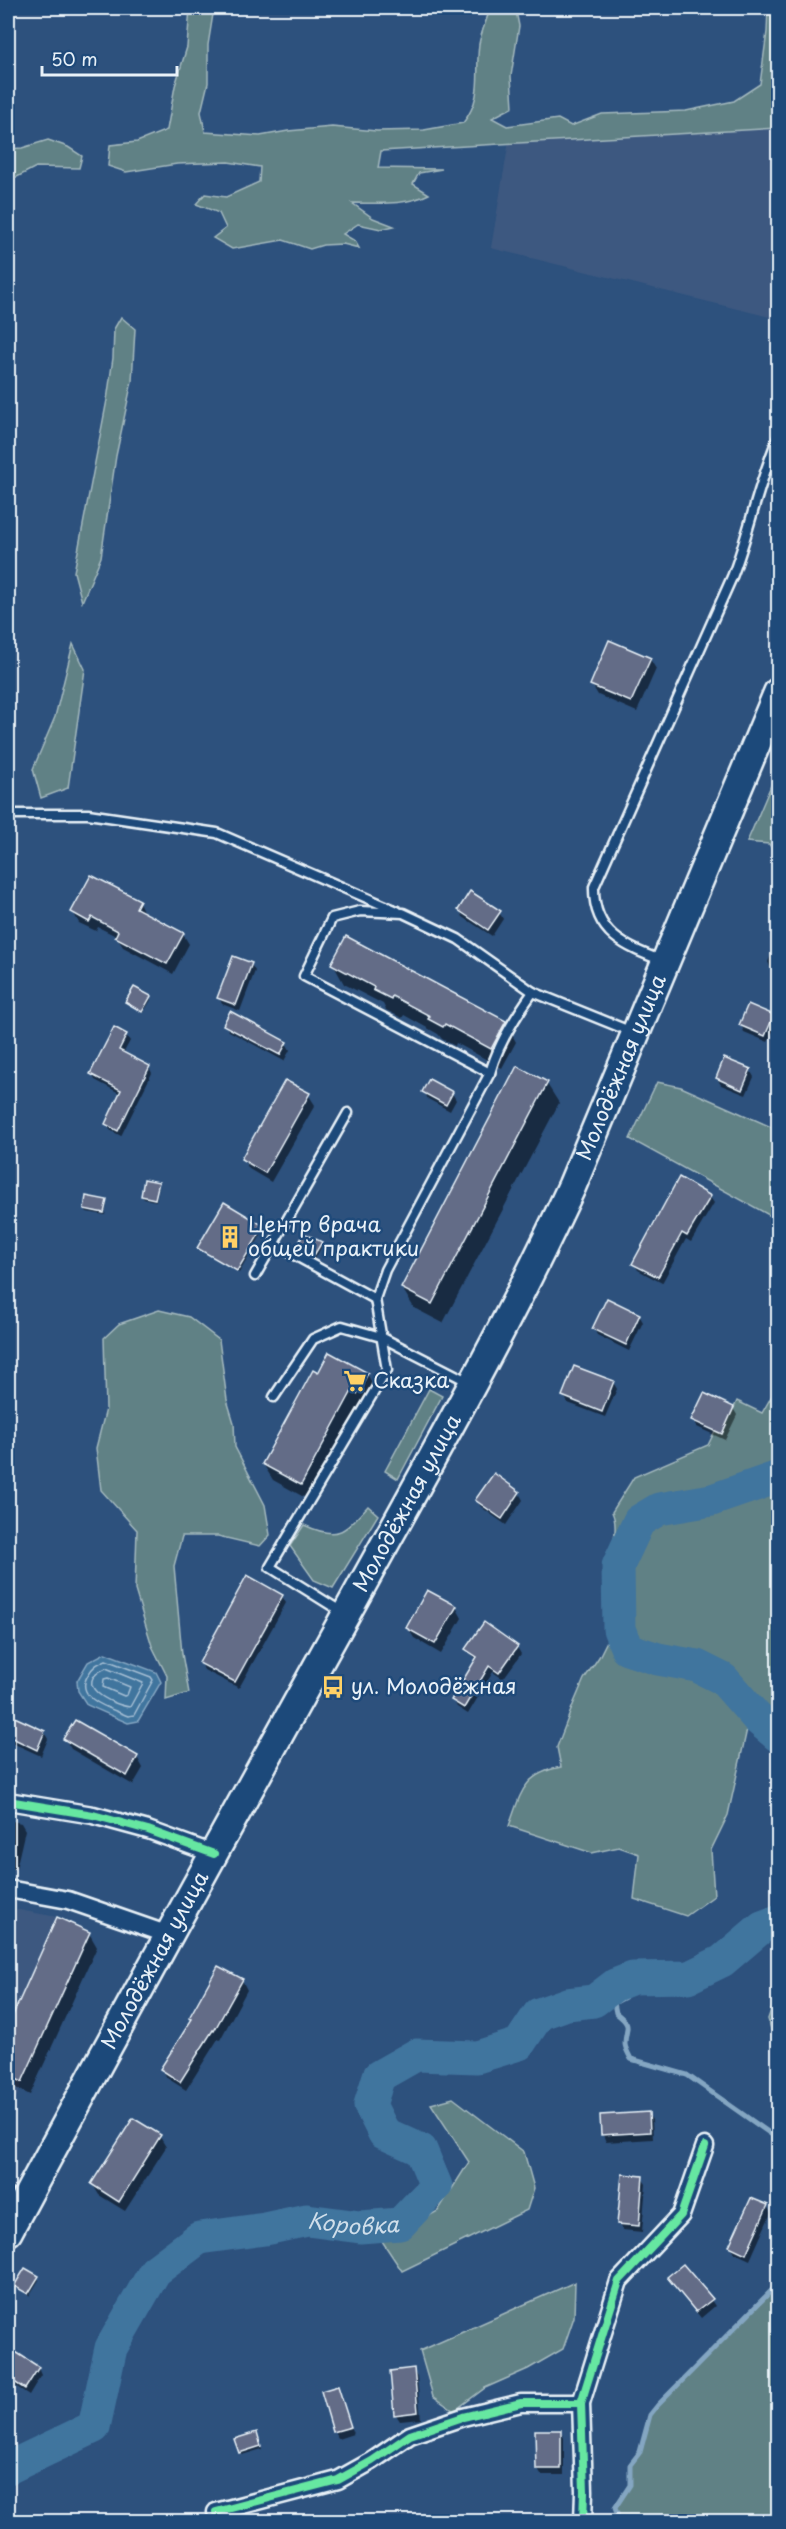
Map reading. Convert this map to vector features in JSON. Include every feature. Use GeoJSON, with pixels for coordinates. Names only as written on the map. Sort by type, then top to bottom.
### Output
{"type":"FeatureCollection","features":[{"type":"Feature","properties":{"kind":"main road","name":"Молодёжная улица"},"geometry":{"type":"LineString","coordinates":[[8,2232],[473,1383],[544,1248],[774,704]]}},
{"type":"Feature","properties":{"kind":"street"},"geometry":{"type":"LineString","coordinates":[[8,1801],[93,1815],[148,1830],[214,1854]]}},
{"type":"Feature","properties":{"kind":"street"},"geometry":{"type":"LineString","coordinates":[[8,1889],[68,1900],[169,1935]]}},
{"type":"Feature","properties":{"kind":"street"},"geometry":{"type":"LineString","coordinates":[[583,2522],[581,2403],[620,2281],[681,2216],[705,2146]]}},
{"type":"Feature","properties":{"kind":"street"},"geometry":{"type":"LineString","coordinates":[[216,2512],[338,2480],[372,2461],[410,2435],[463,2417],[521,2403],[581,2403]]}},
{"type":"Feature","properties":{"kind":"lane"},"geometry":{"type":"LineString","coordinates":[[666,962],[628,948],[614,938],[598,913],[594,902],[594,887],[732,577],[741,553],[750,515],[778,438]]}},
{"type":"Feature","properties":{"kind":"lane"},"geometry":{"type":"LineString","coordinates":[[8,814],[88,814],[217,833],[458,939],[533,992],[636,1034]]}},
{"type":"Feature","properties":{"kind":"lane"},"geometry":{"type":"LineString","coordinates":[[403,913],[360,911],[332,918],[304,976],[490,1073]]}},
{"type":"Feature","properties":{"kind":"lane"},"geometry":{"type":"LineString","coordinates":[[346,1614],[270,1567],[387,1370],[375,1299],[385,1270],[490,1073],[494,1059],[519,1011],[533,992]]}},
{"type":"Feature","properties":{"kind":"lane"},"geometry":{"type":"LineString","coordinates":[[255,1276],[348,1113]]}},
{"type":"Feature","properties":{"kind":"lane"},"geometry":{"type":"LineString","coordinates":[[274,1244],[375,1299]]}},
{"type":"Feature","properties":{"kind":"lane"},"geometry":{"type":"LineString","coordinates":[[274,1397],[313,1339],[342,1326],[381,1337],[473,1383]]}},
{"type":"Feature","properties":{"kind":"shaded area"},"geometry":{"type":"Polygon","coordinates":[[[778,127],[778,319],[491,248],[509,141],[778,127]]]}},
{"type":"Feature","properties":{"kind":"shaded area"},"geometry":{"type":"Polygon","coordinates":[[[8,1908],[57,1917],[90,1932],[8,2116],[8,1908]]]}},
{"type":"Feature","properties":{"kind":"green space"},"geometry":{"type":"Polygon","coordinates":[[[190,8],[214,8],[208,45],[208,83],[201,112],[205,132],[260,136],[332,127],[377,131],[424,130],[463,123],[474,104],[479,44],[490,8],[520,8],[516,11],[519,26],[511,76],[513,107],[492,118],[507,126],[558,119],[571,126],[602,114],[686,111],[734,101],[760,84],[768,8],[778,8],[778,128],[381,151],[378,168],[442,169],[419,173],[413,184],[429,194],[420,198],[391,203],[352,203],[373,218],[394,226],[381,229],[358,224],[343,234],[355,241],[359,248],[343,244],[323,245],[310,249],[283,240],[232,249],[213,238],[226,228],[219,213],[196,204],[205,194],[226,197],[259,182],[260,167],[228,162],[177,164],[126,172],[108,166],[110,145],[137,142],[167,130],[175,86],[187,47],[190,8]]]}},
{"type":"Feature","properties":{"kind":"green space"},"geometry":{"type":"Polygon","coordinates":[[[48,140],[68,147],[82,156],[79,168],[36,167],[17,177],[8,177],[8,149],[22,148],[48,140]]]}},
{"type":"Feature","properties":{"kind":"green space"},"geometry":{"type":"Polygon","coordinates":[[[121,317],[135,329],[132,381],[116,456],[101,557],[82,602],[74,572],[107,400],[113,358],[114,329],[121,317]]]}},
{"type":"Feature","properties":{"kind":"green space"},"geometry":{"type":"Polygon","coordinates":[[[73,644],[85,669],[68,788],[41,798],[33,769],[55,717],[73,644]]]}},
{"type":"Feature","properties":{"kind":"green space"},"geometry":{"type":"Polygon","coordinates":[[[778,769],[778,857],[769,844],[747,842],[778,769]]]}},
{"type":"Feature","properties":{"kind":"green space"},"geometry":{"type":"Polygon","coordinates":[[[657,1082],[681,1087],[778,1130],[778,1220],[630,1139],[657,1082]]]}},
{"type":"Feature","properties":{"kind":"green space"},"geometry":{"type":"Polygon","coordinates":[[[159,1310],[189,1317],[219,1340],[227,1400],[234,1423],[235,1447],[265,1505],[270,1535],[260,1546],[218,1536],[182,1536],[174,1566],[182,1654],[189,1693],[166,1700],[167,1676],[152,1646],[135,1590],[137,1530],[101,1490],[96,1448],[106,1409],[104,1338],[119,1324],[159,1310]]]}},
{"type":"Feature","properties":{"kind":"green space"},"geometry":{"type":"Polygon","coordinates":[[[778,1385],[778,1723],[759,1709],[747,1729],[728,1815],[711,1850],[714,1896],[686,1916],[634,1899],[639,1854],[619,1847],[592,1853],[509,1826],[520,1795],[531,1780],[548,1770],[561,1767],[557,1747],[573,1705],[584,1679],[599,1657],[617,1621],[607,1603],[604,1589],[615,1533],[612,1512],[634,1477],[708,1445],[715,1431],[722,1434],[737,1401],[762,1413],[778,1385]]]}},
{"type":"Feature","properties":{"kind":"green space"},"geometry":{"type":"Polygon","coordinates":[[[429,1389],[442,1396],[398,1479],[385,1471],[429,1389]]]}},
{"type":"Feature","properties":{"kind":"green space"},"geometry":{"type":"Polygon","coordinates":[[[368,1506],[378,1515],[333,1588],[314,1580],[290,1546],[304,1525],[325,1532],[340,1531],[353,1522],[368,1506]]]}},
{"type":"Feature","properties":{"kind":"green space"},"geometry":{"type":"Polygon","coordinates":[[[778,1989],[778,2052],[768,2019],[778,1989]]]}},
{"type":"Feature","properties":{"kind":"green space"},"geometry":{"type":"Polygon","coordinates":[[[453,2098],[524,2152],[534,2188],[527,2210],[402,2271],[382,2241],[438,2211],[469,2162],[431,2104],[453,2098]]]}},
{"type":"Feature","properties":{"kind":"green space"},"geometry":{"type":"Polygon","coordinates":[[[575,2282],[574,2317],[563,2349],[528,2369],[485,2388],[454,2411],[433,2396],[420,2351],[575,2282]]]}},
{"type":"Feature","properties":{"kind":"green space"},"geometry":{"type":"Polygon","coordinates":[[[778,2284],[778,2521],[620,2521],[615,2508],[630,2485],[630,2465],[640,2452],[650,2415],[778,2284]]]}},
{"type":"Feature","properties":{"kind":"water"},"geometry":{"type":"Polygon","coordinates":[[[105,1653],[156,1672],[161,1682],[138,1721],[128,1723],[87,1705],[78,1691],[77,1681],[88,1662],[105,1653]]]}},
{"type":"Feature","properties":{"kind":"building"},"geometry":{"type":"Polygon","coordinates":[[[609,640],[651,658],[631,702],[590,685],[609,640]]]}},
{"type":"Feature","properties":{"kind":"building"},"geometry":{"type":"Polygon","coordinates":[[[91,875],[140,900],[136,908],[184,933],[167,964],[115,937],[118,931],[92,917],[89,922],[71,912],[91,875]]]}},
{"type":"Feature","properties":{"kind":"building"},"geometry":{"type":"Polygon","coordinates":[[[470,891],[501,911],[488,930],[458,910],[470,891]]]}},
{"type":"Feature","properties":{"kind":"building"},"geometry":{"type":"Polygon","coordinates":[[[346,936],[506,1021],[491,1049],[445,1024],[443,1027],[428,1019],[430,1016],[392,996],[391,999],[373,990],[374,987],[331,964],[346,936]]]}},
{"type":"Feature","properties":{"kind":"building"},"geometry":{"type":"Polygon","coordinates":[[[233,956],[252,963],[236,1005],[217,998],[233,956]]]}},
{"type":"Feature","properties":{"kind":"building"},"geometry":{"type":"Polygon","coordinates":[[[134,987],[151,996],[142,1012],[125,1002],[134,987]]]}},
{"type":"Feature","properties":{"kind":"building"},"geometry":{"type":"Polygon","coordinates":[[[748,1004],[774,1015],[765,1036],[739,1025],[748,1004]]]}},
{"type":"Feature","properties":{"kind":"building"},"geometry":{"type":"Polygon","coordinates":[[[230,1011],[287,1042],[280,1055],[223,1025],[230,1011]]]}},
{"type":"Feature","properties":{"kind":"building"},"geometry":{"type":"Polygon","coordinates":[[[114,1027],[127,1034],[119,1050],[150,1066],[118,1131],[105,1124],[121,1090],[90,1074],[114,1027]]]}},
{"type":"Feature","properties":{"kind":"building"},"geometry":{"type":"Polygon","coordinates":[[[724,1058],[751,1069],[742,1090],[716,1078],[724,1058]]]}},
{"type":"Feature","properties":{"kind":"building"},"geometry":{"type":"Polygon","coordinates":[[[517,1066],[548,1082],[432,1304],[401,1288],[517,1066]]]}},
{"type":"Feature","properties":{"kind":"building"},"geometry":{"type":"Polygon","coordinates":[[[429,1079],[453,1092],[446,1105],[422,1092],[429,1079]]]}},
{"type":"Feature","properties":{"kind":"building"},"geometry":{"type":"Polygon","coordinates":[[[285,1080],[310,1093],[265,1173],[241,1159],[285,1080]]]}},
{"type":"Feature","properties":{"kind":"building"},"geometry":{"type":"Polygon","coordinates":[[[679,1177],[711,1196],[687,1236],[682,1233],[658,1277],[632,1264],[679,1177]]]}},
{"type":"Feature","properties":{"kind":"building"},"geometry":{"type":"Polygon","coordinates":[[[144,1179],[159,1182],[155,1199],[141,1196],[144,1179]]]}},
{"type":"Feature","properties":{"kind":"building"},"geometry":{"type":"Polygon","coordinates":[[[86,1196],[107,1200],[104,1213],[84,1209],[86,1196]]]}},
{"type":"Feature","properties":{"kind":"building","name":"Центр врача общей практики"},"geometry":{"type":"Polygon","coordinates":[[[224,1202],[264,1226],[237,1271],[197,1248],[224,1202]]]}},
{"type":"Feature","properties":{"kind":"building"},"geometry":{"type":"Polygon","coordinates":[[[304,1233],[322,1242],[313,1257],[296,1248],[304,1233]]]}},
{"type":"Feature","properties":{"kind":"building"},"geometry":{"type":"Polygon","coordinates":[[[607,1298],[640,1314],[626,1345],[592,1329],[607,1298]]]}},
{"type":"Feature","properties":{"kind":"building"},"geometry":{"type":"Polygon","coordinates":[[[329,1352],[368,1373],[357,1394],[352,1391],[301,1485],[262,1464],[313,1370],[318,1373],[329,1352]]]}},
{"type":"Feature","properties":{"kind":"building"},"geometry":{"type":"Polygon","coordinates":[[[574,1366],[614,1381],[602,1412],[562,1396],[574,1366]]]}},
{"type":"Feature","properties":{"kind":"building"},"geometry":{"type":"Polygon","coordinates":[[[704,1393],[734,1407],[722,1434],[691,1420],[704,1393]]]}},
{"type":"Feature","properties":{"kind":"building"},"geometry":{"type":"Polygon","coordinates":[[[494,1473],[520,1492],[502,1519],[475,1500],[494,1473]]]}},
{"type":"Feature","properties":{"kind":"building"},"geometry":{"type":"Polygon","coordinates":[[[247,1575],[283,1595],[235,1682],[199,1663],[247,1575]]]}},
{"type":"Feature","properties":{"kind":"building"},"geometry":{"type":"Polygon","coordinates":[[[427,1590],[457,1606],[435,1644],[406,1628],[427,1590]]]}},
{"type":"Feature","properties":{"kind":"building"},"geometry":{"type":"Polygon","coordinates":[[[484,1622],[518,1646],[499,1673],[489,1666],[464,1708],[451,1700],[477,1657],[465,1649],[484,1622]]]}},
{"type":"Feature","properties":{"kind":"building"},"geometry":{"type":"Polygon","coordinates":[[[8,1714],[45,1731],[37,1750],[8,1736],[8,1714]]]}},
{"type":"Feature","properties":{"kind":"building"},"geometry":{"type":"Polygon","coordinates":[[[75,1720],[138,1756],[127,1776],[63,1739],[75,1720]]]}},
{"type":"Feature","properties":{"kind":"building"},"geometry":{"type":"Polygon","coordinates":[[[57,1917],[90,1932],[22,2082],[8,2075],[8,2026],[57,1917]]]}},
{"type":"Feature","properties":{"kind":"building"},"geometry":{"type":"Polygon","coordinates":[[[218,1966],[243,1979],[214,2031],[180,2082],[160,2069],[192,2019],[189,2018],[218,1966]]]}},
{"type":"Feature","properties":{"kind":"building"},"geometry":{"type":"Polygon","coordinates":[[[649,2112],[650,2132],[601,2135],[600,2115],[649,2112]]]}},
{"type":"Feature","properties":{"kind":"building"},"geometry":{"type":"Polygon","coordinates":[[[133,2118],[161,2135],[119,2202],[91,2184],[133,2118]]]}},
{"type":"Feature","properties":{"kind":"building"},"geometry":{"type":"Polygon","coordinates":[[[622,2174],[643,2176],[639,2226],[617,2224],[622,2174]]]}},
{"type":"Feature","properties":{"kind":"building"},"geometry":{"type":"Polygon","coordinates":[[[751,2198],[768,2205],[746,2254],[729,2246],[751,2198]]]}},
{"type":"Feature","properties":{"kind":"building"},"geometry":{"type":"Polygon","coordinates":[[[683,2264],[713,2299],[696,2312],[667,2277],[683,2264]]]}},
{"type":"Feature","properties":{"kind":"building"},"geometry":{"type":"Polygon","coordinates":[[[25,2268],[39,2276],[28,2294],[14,2286],[25,2268]]]}},
{"type":"Feature","properties":{"kind":"building"},"geometry":{"type":"Polygon","coordinates":[[[8,2347],[39,2367],[25,2389],[8,2378],[8,2347]]]}},
{"type":"Feature","properties":{"kind":"building"},"geometry":{"type":"Polygon","coordinates":[[[414,2368],[418,2412],[394,2415],[390,2371],[414,2368]]]}},
{"type":"Feature","properties":{"kind":"building"},"geometry":{"type":"Polygon","coordinates":[[[338,2386],[351,2427],[333,2432],[321,2391],[338,2386]]]}},
{"type":"Feature","properties":{"kind":"building"},"geometry":{"type":"Polygon","coordinates":[[[535,2430],[561,2430],[561,2469],[536,2469],[535,2430]]]}},
{"type":"Feature","properties":{"kind":"building"},"geometry":{"type":"Polygon","coordinates":[[[257,2432],[261,2446],[239,2453],[234,2439],[257,2432]]]}},
{"type":"Feature","properties":{"kind":"waterway","name":"Коровка"},"geometry":{"type":"LineString","coordinates":[[778,1477],[712,1500],[659,1509],[639,1521],[618,1566],[619,1629],[627,1649],[658,1659],[697,1666],[723,1679],[759,1720],[778,1736]]}},
{"type":"Feature","properties":{"kind":"waterway","name":"Коровка"},"geometry":{"type":"LineString","coordinates":[[8,2468],[94,2427],[111,2348],[155,2271],[199,2238],[265,2229],[307,2220],[360,2227],[400,2224],[436,2186],[421,2150],[384,2133],[370,2105],[379,2076],[416,2055],[477,2057],[519,2044],[539,2014],[567,2004],[594,2001],[615,1985],[633,1978],[689,1977],[722,1961],[762,1927],[778,1921]]}},
{"type":"Feature","properties":{"kind":"waterway"},"geometry":{"type":"LineString","coordinates":[[615,1985],[627,1989],[625,1997],[614,2003],[616,2013],[627,2024],[625,2046],[631,2059],[687,2075],[778,2139]]}},
{"type":"Feature","properties":{"kind":"waterway"},"geometry":{"type":"LineString","coordinates":[[620,2522],[615,2508],[630,2485],[630,2465],[640,2452],[650,2415],[778,2284]]}},
{"type":"Feature","properties":{"kind":"cycle path"},"geometry":{"type":"LineString","coordinates":[[8,1801],[93,1815],[148,1830],[214,1854]]}},
{"type":"Feature","properties":{"kind":"cycle path"},"geometry":{"type":"LineString","coordinates":[[583,2522],[581,2403],[619,2281],[681,2215],[705,2146]]}},
{"type":"Feature","properties":{"kind":"cycle path"},"geometry":{"type":"LineString","coordinates":[[216,2512],[338,2480],[372,2461],[410,2435],[463,2417],[521,2403],[581,2403]]}},
{"type":"Feature","properties":{"kind":"place","name":"Центр врача общей практики"},"geometry":{"type":"Point","coordinates":[230,1237]}},
{"type":"Feature","properties":{"kind":"place","name":"Сказка"},"geometry":{"type":"Point","coordinates":[355,1381]}},
{"type":"Feature","properties":{"kind":"place","name":"ул. Молодёжная"},"geometry":{"type":"Point","coordinates":[333,1687]}}]}
